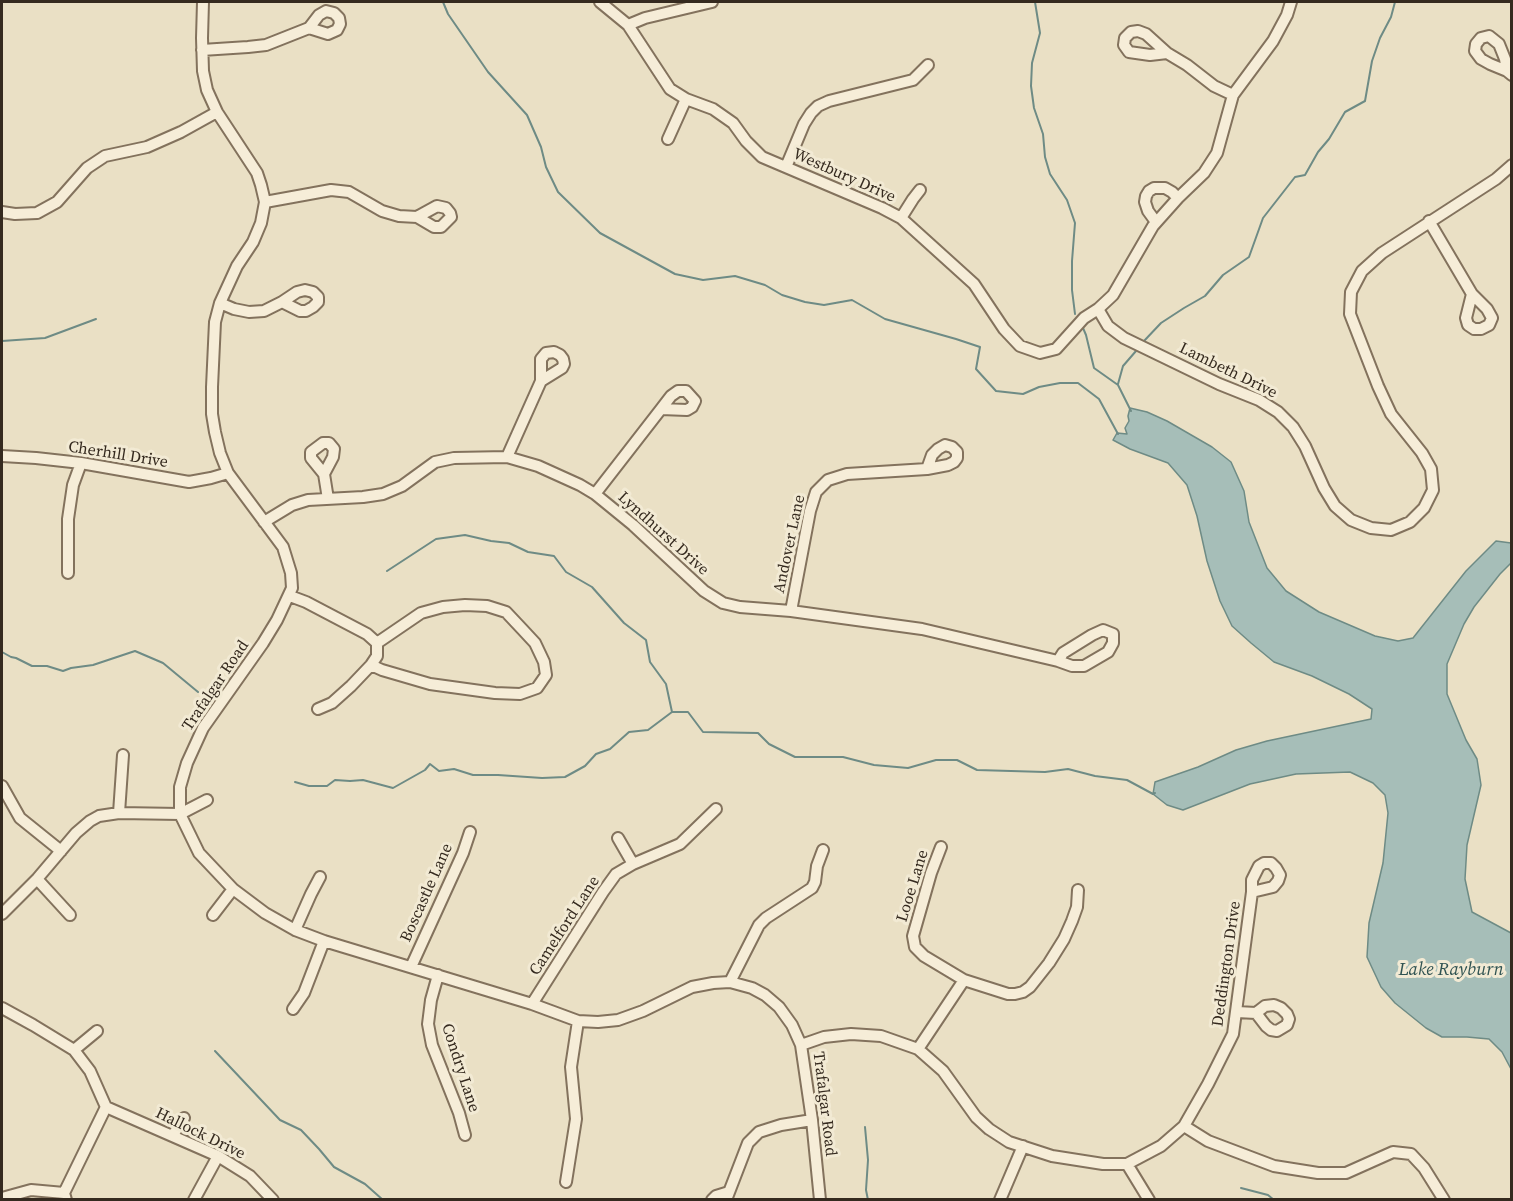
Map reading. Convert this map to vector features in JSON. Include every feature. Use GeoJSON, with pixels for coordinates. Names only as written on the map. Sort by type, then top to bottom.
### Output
{"type":"FeatureCollection","features":[{"type":"Feature","properties":{"kind":"street"},"geometry":{"type":"LineString","coordinates":[[203,2],[202,50],[207,90],[217,111],[256,174],[265,202],[261,223],[253,242],[237,266],[214,322],[212,414],[220,453],[228,473],[283,547],[291,573],[290,596],[367,634],[377,643],[377,656],[370,665],[332,703],[318,709]]}},
{"type":"Feature","properties":{"kind":"street","name":"Westbury Drive"},"geometry":{"type":"LineString","coordinates":[[600,2],[628,25],[670,89],[686,99],[713,109],[733,123],[762,157],[901,218],[974,284],[1004,329],[1020,346],[1040,353],[1056,349],[1084,318],[1113,295],[1156,222],[1204,173],[1217,153],[1233,95],[1273,41],[1287,15],[1291,2]]}},
{"type":"Feature","properties":{"kind":"street"},"geometry":{"type":"LineString","coordinates":[[628,25],[645,18],[712,2]]}},
{"type":"Feature","properties":{"kind":"street"},"geometry":{"type":"LineString","coordinates":[[202,50],[266,45],[309,28]]}},
{"type":"Feature","properties":{"kind":"street"},"geometry":{"type":"LineString","coordinates":[[1167,53],[1214,86],[1233,95]]}},
{"type":"Feature","properties":{"kind":"street"},"geometry":{"type":"LineString","coordinates":[[786,167],[804,124],[818,106],[829,101],[913,80],[928,65]]}},
{"type":"Feature","properties":{"kind":"street"},"geometry":{"type":"LineString","coordinates":[[668,139],[686,99]]}},
{"type":"Feature","properties":{"kind":"street"},"geometry":{"type":"LineString","coordinates":[[2,212],[37,213],[57,202],[87,168],[105,156],[147,147],[181,132],[217,111]]}},
{"type":"Feature","properties":{"kind":"street","name":"Lambeth Drive"},"geometry":{"type":"LineString","coordinates":[[1098,309],[1108,326],[1124,338],[1219,384],[1259,400],[1278,412],[1293,427],[1305,446],[1335,506],[1351,520],[1371,528],[1391,530],[1410,522],[1424,508],[1433,490],[1431,469],[1422,453],[1391,414],[1378,386],[1350,314],[1351,292],[1362,271],[1382,253],[1512,165]]}},
{"type":"Feature","properties":{"kind":"street"},"geometry":{"type":"LineString","coordinates":[[1156,222],[1145,202],[1149,191],[1154,188],[1165,188],[1179,198]]}},
{"type":"Feature","properties":{"kind":"street"},"geometry":{"type":"LineString","coordinates":[[265,202],[331,190],[349,192],[382,211],[399,216],[417,217]]}},
{"type":"Feature","properties":{"kind":"street"},"geometry":{"type":"LineString","coordinates":[[901,218],[920,190]]}},
{"type":"Feature","properties":{"kind":"street"},"geometry":{"type":"LineString","coordinates":[[1429,221],[1472,294]]}},
{"type":"Feature","properties":{"kind":"street"},"geometry":{"type":"LineString","coordinates":[[220,303],[249,312],[264,311],[282,302]]}},
{"type":"Feature","properties":{"kind":"street"},"geometry":{"type":"LineString","coordinates":[[507,457],[542,381]]}},
{"type":"Feature","properties":{"kind":"street"},"geometry":{"type":"LineString","coordinates":[[595,494],[661,409]]}},
{"type":"Feature","properties":{"kind":"street","name":"Cherhill Drive"},"geometry":{"type":"LineString","coordinates":[[2,456],[81,463],[189,482],[228,473]]}},
{"type":"Feature","properties":{"kind":"street","name":"Lyndhurst Drive"},"geometry":{"type":"LineString","coordinates":[[264,522],[292,505],[308,500],[383,494],[402,486],[435,462],[454,458],[507,457],[538,466],[595,494],[633,525],[704,591],[723,603],[922,629],[1072,666],[1084,666],[1108,652],[1113,643],[1113,634],[1103,630],[1092,635],[1063,653],[1058,662]]}},
{"type":"Feature","properties":{"kind":"street"},"geometry":{"type":"LineString","coordinates":[[68,573],[68,519],[73,485],[81,463]]}},
{"type":"Feature","properties":{"kind":"street","name":"Andover Lane"},"geometry":{"type":"LineString","coordinates":[[791,611],[810,511],[816,492],[828,480],[847,474],[927,469]]}},
{"type":"Feature","properties":{"kind":"street"},"geometry":{"type":"LineString","coordinates":[[324,474],[328,499]]}},
{"type":"Feature","properties":{"kind":"street","name":"Trafalgar Road"},"geometry":{"type":"LineString","coordinates":[[290,596],[263,644],[203,729],[187,764],[180,787],[180,814],[199,853],[233,889],[265,913],[295,930],[324,941],[532,1004],[578,1021],[618,1020],[643,1011],[692,987],[713,983],[729,982],[752,988],[765,995],[779,1007],[792,1025],[801,1045],[812,1119],[820,1200]]}},
{"type":"Feature","properties":{"kind":"street"},"geometry":{"type":"LineString","coordinates":[[370,665],[429,684],[495,693],[520,694],[529,691],[537,688],[546,675],[544,662],[535,643],[506,612],[487,606],[443,607],[421,613],[377,643]]}},
{"type":"Feature","properties":{"kind":"street"},"geometry":{"type":"LineString","coordinates":[[119,813],[123,755]]}},
{"type":"Feature","properties":{"kind":"street"},"geometry":{"type":"LineString","coordinates":[[2,786],[20,818],[61,851]]}},
{"type":"Feature","properties":{"kind":"street"},"geometry":{"type":"LineString","coordinates":[[2,914],[76,833],[90,821],[99,816],[119,813],[180,814],[207,800]]}},
{"type":"Feature","properties":{"kind":"street","name":"Camelford Lane"},"geometry":{"type":"LineString","coordinates":[[532,1004],[616,874],[633,864],[680,844],[716,810]]}},
{"type":"Feature","properties":{"kind":"street","name":"Boscastle Lane"},"geometry":{"type":"LineString","coordinates":[[411,967],[470,832]]}},
{"type":"Feature","properties":{"kind":"street"},"geometry":{"type":"LineString","coordinates":[[618,838],[633,864]]}},
{"type":"Feature","properties":{"kind":"street","name":"Looe Lane"},"geometry":{"type":"LineString","coordinates":[[941,847],[913,936],[914,942],[919,952],[964,980],[1008,994],[1023,992],[1030,987],[1049,963],[1064,939],[1077,907],[1078,890]]}},
{"type":"Feature","properties":{"kind":"street"},"geometry":{"type":"LineString","coordinates":[[729,982],[759,926],[766,918],[812,888],[823,850]]}},
{"type":"Feature","properties":{"kind":"street"},"geometry":{"type":"LineString","coordinates":[[295,930],[320,877]]}},
{"type":"Feature","properties":{"kind":"street"},"geometry":{"type":"LineString","coordinates":[[36,879],[70,915]]}},
{"type":"Feature","properties":{"kind":"street"},"geometry":{"type":"LineString","coordinates":[[213,915],[233,889]]}},
{"type":"Feature","properties":{"kind":"street","name":"Deddington Drive"},"geometry":{"type":"LineString","coordinates":[[801,1045],[824,1037],[851,1034],[881,1036],[918,1049],[943,1071],[976,1117],[989,1130],[1009,1142],[1052,1156],[1103,1164],[1127,1164],[1161,1146],[1184,1126],[1233,1034],[1252,892]]}},
{"type":"Feature","properties":{"kind":"street"},"geometry":{"type":"LineString","coordinates":[[293,1009],[304,993],[324,941]]}},
{"type":"Feature","properties":{"kind":"street","name":"Condry Lane"},"geometry":{"type":"LineString","coordinates":[[438,975],[431,1000],[428,1024],[432,1045],[459,1113],[465,1136]]}},
{"type":"Feature","properties":{"kind":"street"},"geometry":{"type":"LineString","coordinates":[[918,1049],[964,980]]}},
{"type":"Feature","properties":{"kind":"street"},"geometry":{"type":"LineString","coordinates":[[2,1008],[74,1050],[90,1071],[106,1107],[65,1196],[31,1190],[2,1198]]}},
{"type":"Feature","properties":{"kind":"street"},"geometry":{"type":"LineString","coordinates":[[1237,1012],[1256,1013]]}},
{"type":"Feature","properties":{"kind":"street"},"geometry":{"type":"LineString","coordinates":[[566,1182],[576,1119],[571,1067],[578,1021]]}},
{"type":"Feature","properties":{"kind":"street"},"geometry":{"type":"LineString","coordinates":[[74,1050],[97,1031]]}},
{"type":"Feature","properties":{"kind":"street","name":"Hallock Drive"},"geometry":{"type":"LineString","coordinates":[[106,1107],[218,1156],[250,1176],[273,1200]]}},
{"type":"Feature","properties":{"kind":"street"},"geometry":{"type":"LineString","coordinates":[[173,1135],[184,1118]]}},
{"type":"Feature","properties":{"kind":"street"},"geometry":{"type":"LineString","coordinates":[[712,1200],[716,1196],[728,1196],[748,1143],[759,1132],[812,1119]]}},
{"type":"Feature","properties":{"kind":"street"},"geometry":{"type":"LineString","coordinates":[[1184,1126],[1208,1141],[1274,1166],[1318,1173],[1346,1173],[1393,1152],[1412,1154],[1424,1168],[1444,1200]]}},
{"type":"Feature","properties":{"kind":"street"},"geometry":{"type":"LineString","coordinates":[[1000,1200],[1023,1146]]}},
{"type":"Feature","properties":{"kind":"street"},"geometry":{"type":"LineString","coordinates":[[194,1200],[218,1156]]}},
{"type":"Feature","properties":{"kind":"street"},"geometry":{"type":"LineString","coordinates":[[1127,1164],[1149,1200]]}},
{"type":"Feature","properties":{"kind":"water","name":"Lake Rayburn"},"geometry":{"type":"Polygon","coordinates":[[[1130,408],[1147,412],[1167,421],[1212,447],[1231,462],[1244,491],[1249,522],[1267,568],[1286,591],[1319,612],[1375,636],[1398,641],[1413,638],[1466,571],[1496,541],[1511,543],[1511,563],[1474,607],[1447,664],[1447,694],[1466,740],[1477,759],[1481,785],[1467,845],[1465,879],[1472,912],[1511,933],[1511,1069],[1502,1052],[1489,1039],[1442,1037],[1426,1028],[1395,1003],[1381,987],[1367,957],[1369,923],[1383,863],[1388,813],[1385,795],[1373,783],[1350,772],[1296,774],[1250,784],[1183,810],[1167,805],[1153,794],[1155,782],[1198,767],[1236,750],[1267,741],[1371,719],[1372,709],[1349,694],[1312,676],[1274,662],[1232,626],[1220,601],[1207,561],[1187,485],[1168,463],[1113,440],[1117,433],[1127,434],[1125,428],[1129,421],[1130,408]]]}},
{"type":"Feature","properties":{"kind":"waterway"},"geometry":{"type":"LineString","coordinates":[[443,2],[448,14],[488,72],[527,115],[558,192],[600,233],[675,274],[703,280],[735,276],[765,285],[782,295],[824,305],[852,300],[885,319],[980,347],[976,369],[996,391],[1023,394],[1039,387],[1060,383],[1078,383],[1099,399],[1118,434]]}},
{"type":"Feature","properties":{"kind":"waterway"},"geometry":{"type":"LineString","coordinates":[[1035,2],[1040,33],[1032,63],[1031,86],[1050,174],[1067,200],[1075,223],[1072,261],[1075,314]]}},
{"type":"Feature","properties":{"kind":"waterway"},"geometry":{"type":"LineString","coordinates":[[1144,341],[1161,323],[1205,296],[1223,275],[1249,257],[1263,218],[1295,177],[1305,175],[1345,112],[1365,101],[1372,61],[1395,2]]}},
{"type":"Feature","properties":{"kind":"waterway"},"geometry":{"type":"LineString","coordinates":[[2,341],[45,338],[96,319]]}},
{"type":"Feature","properties":{"kind":"waterway"},"geometry":{"type":"LineString","coordinates":[[1083,328],[1094,368],[1118,385],[1131,411]]}},
{"type":"Feature","properties":{"kind":"waterway"},"geometry":{"type":"LineString","coordinates":[[1118,384],[1123,366],[1136,351]]}},
{"type":"Feature","properties":{"kind":"waterway"},"geometry":{"type":"LineString","coordinates":[[387,571],[436,539],[465,535],[509,543],[528,552],[554,556],[566,572],[592,587],[624,623],[646,640],[650,662],[666,684],[672,712]]}},
{"type":"Feature","properties":{"kind":"waterway"},"geometry":{"type":"LineString","coordinates":[[2,652],[32,666],[47,666],[63,671],[93,665],[135,651],[163,663],[198,692]]}},
{"type":"Feature","properties":{"kind":"waterway"},"geometry":{"type":"LineString","coordinates":[[295,782],[309,786],[327,786],[335,780],[363,780],[393,788],[425,770],[430,764],[439,771],[454,769],[473,775],[565,777],[585,766],[596,754],[610,749],[629,732],[648,730],[672,712],[688,712],[703,732],[758,733],[769,744],[795,757],[843,757],[874,765],[908,768],[936,760],[957,760],[977,770],[1045,772],[1068,769],[1095,776],[1127,780],[1155,793]]}},
{"type":"Feature","properties":{"kind":"waterway"},"geometry":{"type":"LineString","coordinates":[[215,1051],[280,1120],[301,1130],[334,1167],[365,1184],[383,1200]]}},
{"type":"Feature","properties":{"kind":"waterway"},"geometry":{"type":"LineString","coordinates":[[865,1127],[868,1200]]}},
{"type":"Feature","properties":{"kind":"waterway"},"geometry":{"type":"LineString","coordinates":[[1241,1188],[1268,1195],[1274,1200]]}}]}
